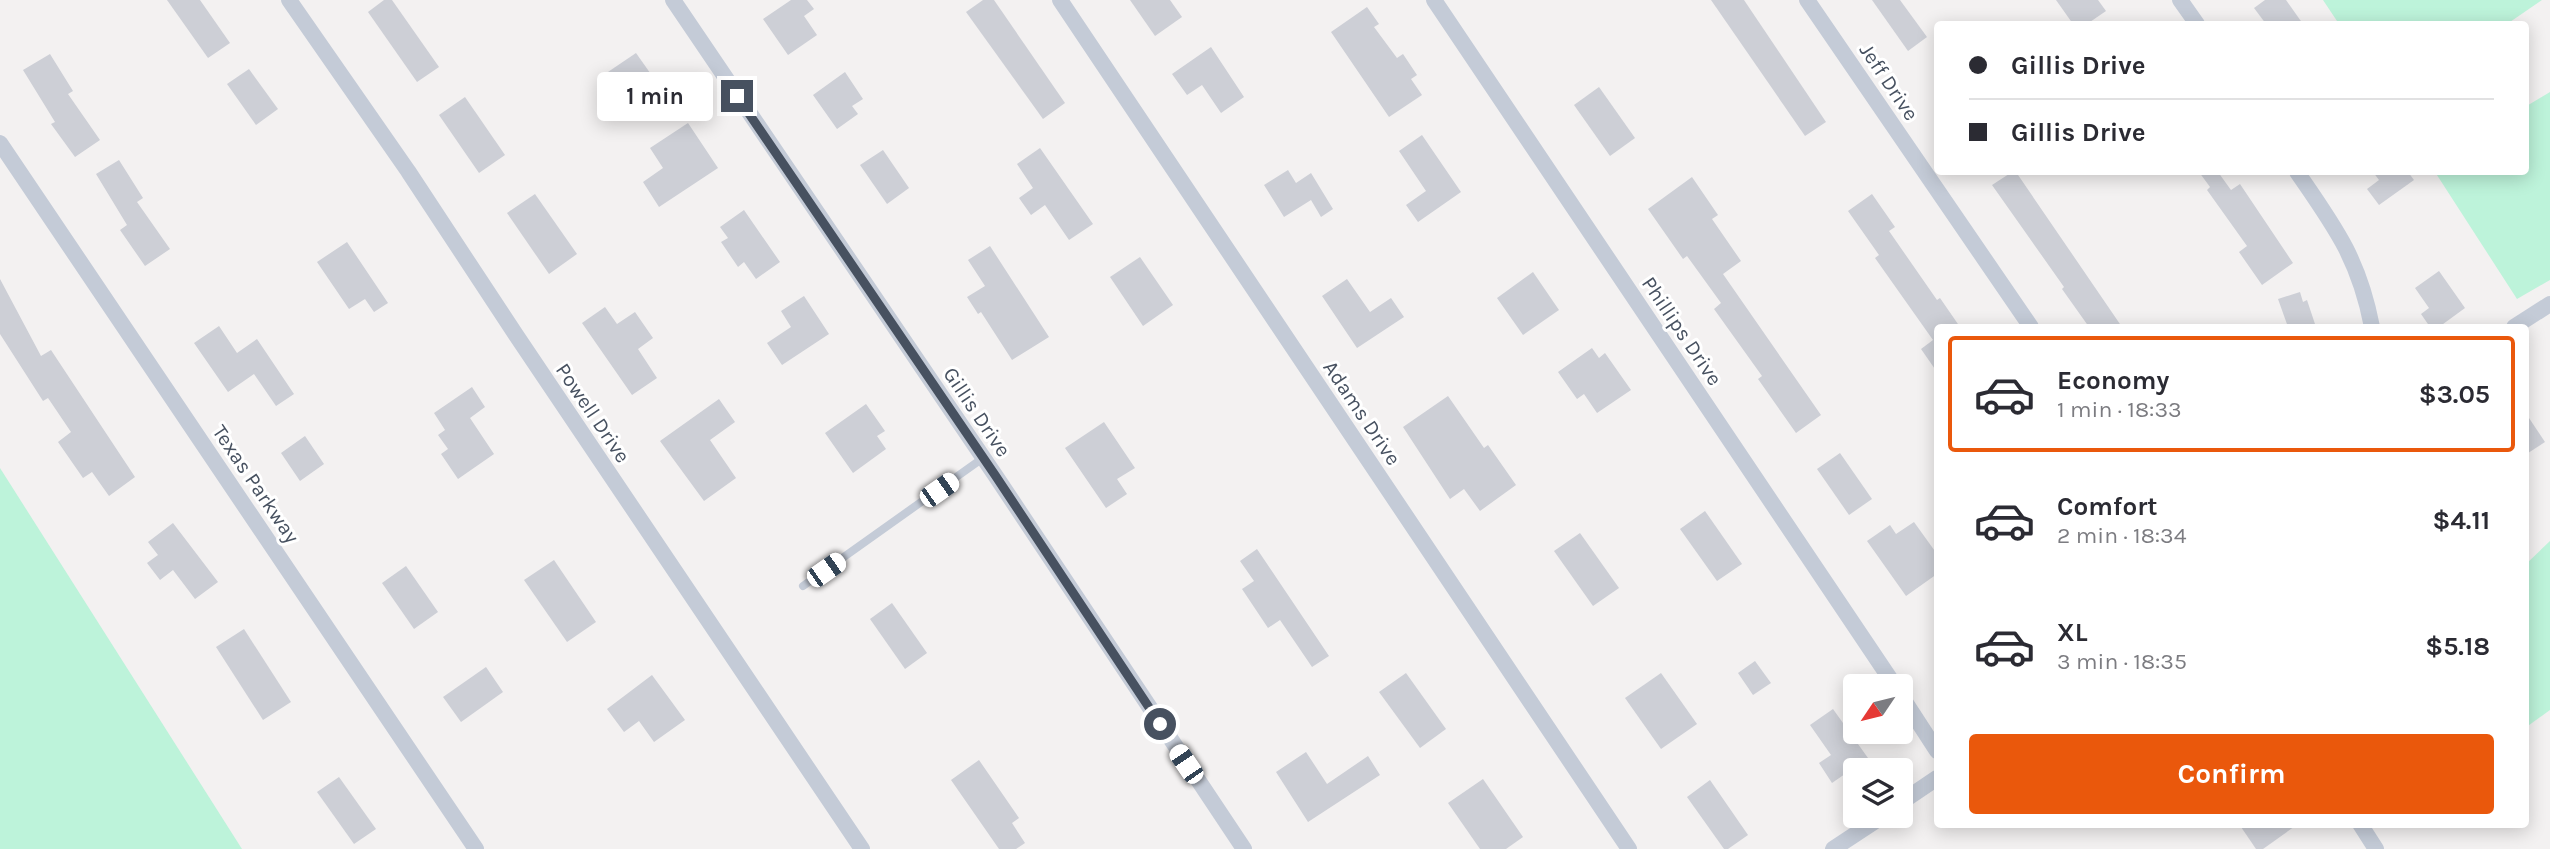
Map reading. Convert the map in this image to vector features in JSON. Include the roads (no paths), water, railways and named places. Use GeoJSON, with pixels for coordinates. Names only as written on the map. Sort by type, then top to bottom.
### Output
{"type":"FeatureCollection","features":[{"type":"Feature","properties":{"kind":"street","name":"Powell Drive"},"geometry":{"type":"LineString","coordinates":[[289,0],[416,182],[862,849]]}},
{"type":"Feature","properties":{"kind":"street","name":"Gillis Drive"},"geometry":{"type":"LineString","coordinates":[[673,0],[984,458],[1244,849]]}},
{"type":"Feature","properties":{"kind":"street","name":"Adams Drive"},"geometry":{"type":"LineString","coordinates":[[1060,0],[1629,849]]}},
{"type":"Feature","properties":{"kind":"street","name":"Phillips Drive"},"geometry":{"type":"LineString","coordinates":[[1434,0],[1887,674]]}},
{"type":"Feature","properties":{"kind":"street","name":"Jeff Drive"},"geometry":{"type":"LineString","coordinates":[[1807,0],[2029,324]]}},
{"type":"Feature","properties":{"kind":"street"},"geometry":{"type":"LineString","coordinates":[[2180,0],[2195,21]]}},
{"type":"Feature","properties":{"kind":"street","name":"Texas Parkway"},"geometry":{"type":"LineString","coordinates":[[0,143],[476,849]]}},
{"type":"Feature","properties":{"kind":"street"},"geometry":{"type":"LineString","coordinates":[[2299,175],[2346,245],[2365,295],[2370,324]]}},
{"type":"Feature","properties":{"kind":"street"},"geometry":{"type":"LineString","coordinates":[[2519,324],[2550,304]]}},
{"type":"Feature","properties":{"kind":"street"},"geometry":{"type":"LineString","coordinates":[[1913,714],[1934,746]]}},
{"type":"Feature","properties":{"kind":"street"},"geometry":{"type":"LineString","coordinates":[[1913,794],[1934,780]]}},
{"type":"Feature","properties":{"kind":"street"},"geometry":{"type":"LineString","coordinates":[[1833,849],[1865,828]]}},
{"type":"Feature","properties":{"kind":"street"},"geometry":{"type":"LineString","coordinates":[[2363,828],[2376,849]]}},
{"type":"Feature","properties":{"kind":"lane"},"geometry":{"type":"LineString","coordinates":[[803,586],[984,458]]}}]}
